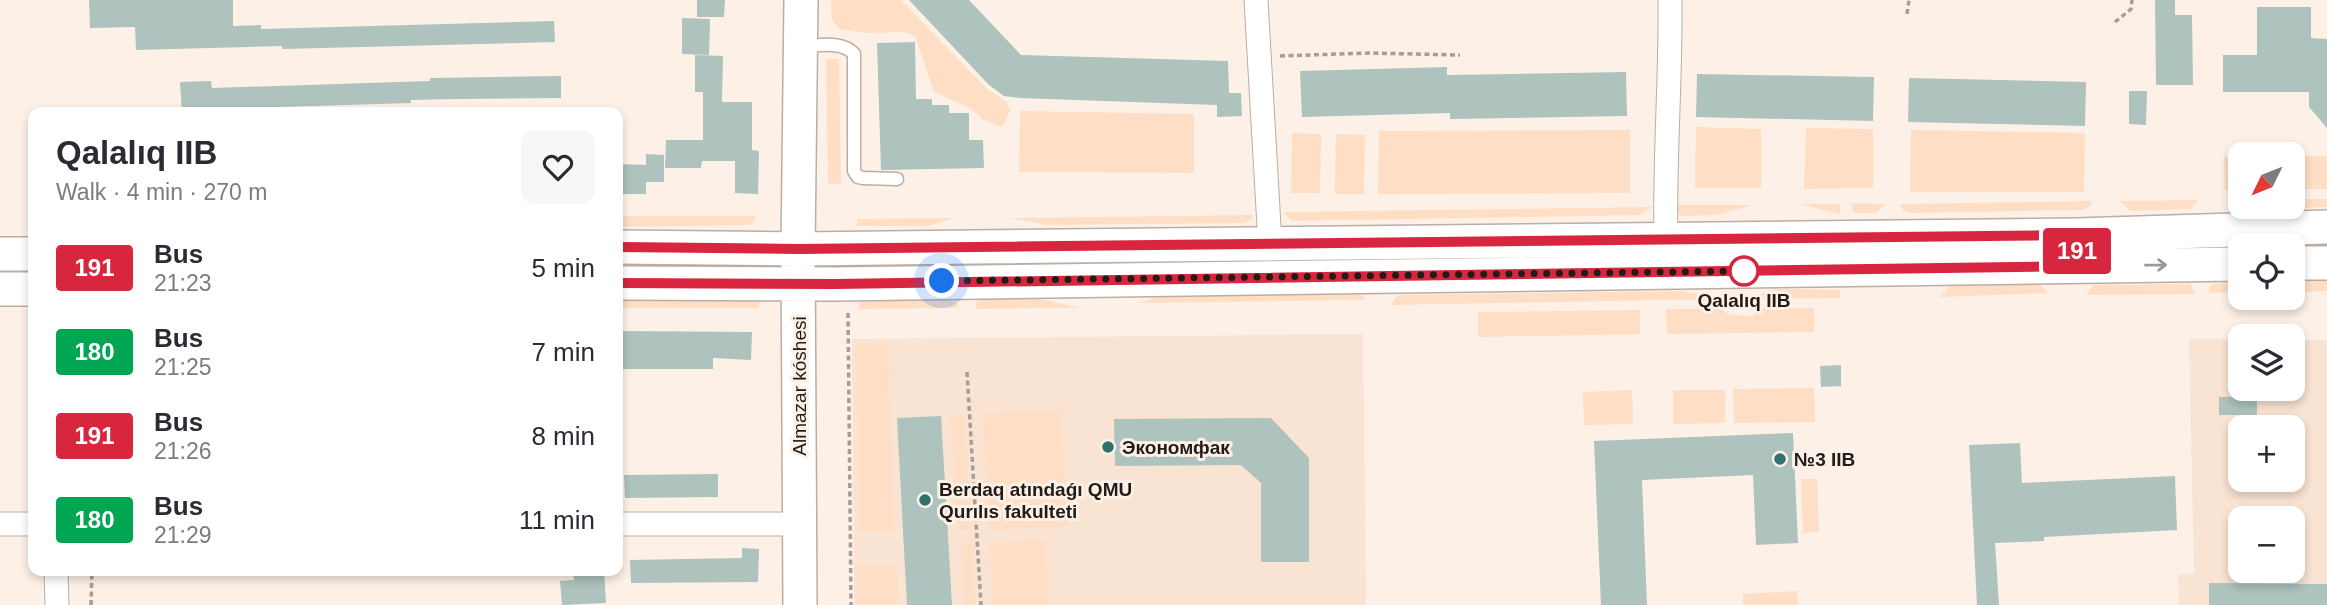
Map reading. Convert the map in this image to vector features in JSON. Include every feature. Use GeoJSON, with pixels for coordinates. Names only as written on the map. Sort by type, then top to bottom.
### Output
{"type":"FeatureCollection","features":[{"type":"Feature","properties":{"kind":"street","name":"Almazar kóshesi"},"geometry":{"type":"LineString","coordinates":[[800,605],[798,249],[801,0]]}},
{"type":"Feature","properties":{"kind":"street"},"geometry":{"type":"LineString","coordinates":[[1256,0],[1270,244]]}},
{"type":"Feature","properties":{"kind":"street"},"geometry":{"type":"LineString","coordinates":[[1666,239],[1670,0]]}},
{"type":"Feature","properties":{"kind":"street"},"geometry":{"type":"LineString","coordinates":[[623,283],[799,283],[2077,250],[2327,227]]}},
{"type":"Feature","properties":{"kind":"street"},"geometry":{"type":"LineString","coordinates":[[623,247],[798,249],[1666,239],[2077,250],[2228,263]]}},
{"type":"Feature","properties":{"kind":"street"},"geometry":{"type":"LineString","coordinates":[[0,254],[28,254]]}},
{"type":"Feature","properties":{"kind":"street"},"geometry":{"type":"LineString","coordinates":[[2305,263],[2327,263]]}},
{"type":"Feature","properties":{"kind":"street"},"geometry":{"type":"LineString","coordinates":[[0,289],[28,289]]}},
{"type":"Feature","properties":{"kind":"street"},"geometry":{"type":"LineString","coordinates":[[0,524],[28,524]]}},
{"type":"Feature","properties":{"kind":"street"},"geometry":{"type":"LineString","coordinates":[[623,524],[798,524]]}},
{"type":"Feature","properties":{"kind":"street"},"geometry":{"type":"LineString","coordinates":[[56,576],[57,605]]}},
{"type":"Feature","properties":{"kind":"lane"},"geometry":{"type":"LineString","coordinates":[[801,46],[840,45],[849,48],[854,54],[854,171],[863,178],[897,178]]}},
{"type":"Feature","properties":{"kind":"path"},"geometry":{"type":"LineString","coordinates":[[1907,14],[1909,0]]}},
{"type":"Feature","properties":{"kind":"path"},"geometry":{"type":"LineString","coordinates":[[2115,22],[2130,9],[2132,0]]}},
{"type":"Feature","properties":{"kind":"path"},"geometry":{"type":"LineString","coordinates":[[1260,56],[1369,53],[1460,55]]}},
{"type":"Feature","properties":{"kind":"path"},"geometry":{"type":"LineString","coordinates":[[848,313],[851,605]]}},
{"type":"Feature","properties":{"kind":"path"},"geometry":{"type":"LineString","coordinates":[[967,372],[981,605]]}},
{"type":"Feature","properties":{"kind":"path"},"geometry":{"type":"LineString","coordinates":[[91,605],[92,576]]}},
{"type":"Feature","properties":{"kind":"shaded area"},"geometry":{"type":"Polygon","coordinates":[[[831,0],[901,0],[986,88],[1007,102],[1010,111],[1002,127],[982,119],[972,109],[934,92],[915,36],[904,32],[868,33],[839,29],[832,20],[831,0]]]}},
{"type":"Feature","properties":{"kind":"shaded area"},"geometry":{"type":"Polygon","coordinates":[[[826,59],[839,59],[841,184],[828,184],[826,59]]]}},
{"type":"Feature","properties":{"kind":"shaded area"},"geometry":{"type":"Polygon","coordinates":[[[1020,111],[1194,114],[1194,173],[1019,172],[1020,111]]]}},
{"type":"Feature","properties":{"kind":"shaded area"},"geometry":{"type":"Polygon","coordinates":[[[1696,127],[1761,129],[1761,188],[1695,188],[1696,127]]]}},
{"type":"Feature","properties":{"kind":"shaded area"},"geometry":{"type":"Polygon","coordinates":[[[1806,128],[1873,129],[1873,188],[1804,189],[1806,128]]]}},
{"type":"Feature","properties":{"kind":"shaded area"},"geometry":{"type":"Polygon","coordinates":[[[1630,130],[1630,193],[1378,194],[1379,131],[1630,130]]]}},
{"type":"Feature","properties":{"kind":"shaded area"},"geometry":{"type":"Polygon","coordinates":[[[1911,130],[2085,133],[2084,192],[1910,192],[1911,130]]]}},
{"type":"Feature","properties":{"kind":"shaded area"},"geometry":{"type":"Polygon","coordinates":[[[1292,133],[1321,134],[1320,193],[1291,193],[1292,133]]]}},
{"type":"Feature","properties":{"kind":"shaded area"},"geometry":{"type":"Polygon","coordinates":[[[1336,134],[1365,135],[1364,194],[1335,194],[1336,134]]]}},
{"type":"Feature","properties":{"kind":"shaded area"},"geometry":{"type":"Polygon","coordinates":[[[2305,156],[2327,156],[2327,189],[2305,189],[2305,156]]]}},
{"type":"Feature","properties":{"kind":"shaded area"},"geometry":{"type":"Polygon","coordinates":[[[2224,157],[2228,157],[2228,190],[2225,190],[2224,157]]]}},
{"type":"Feature","properties":{"kind":"shaded area"},"geometry":{"type":"Polygon","coordinates":[[[2305,199],[2327,199],[2327,207],[2305,208],[2305,199]]]}},
{"type":"Feature","properties":{"kind":"shaded area"},"geometry":{"type":"Polygon","coordinates":[[[2198,200],[2191,209],[2130,211],[2120,201],[2198,200]]]}},
{"type":"Feature","properties":{"kind":"shaded area"},"geometry":{"type":"Polygon","coordinates":[[[2093,201],[2089,207],[2082,210],[1910,213],[1903,210],[1900,204],[2093,201]]]}},
{"type":"Feature","properties":{"kind":"shaded area"},"geometry":{"type":"Polygon","coordinates":[[[1852,203],[1886,204],[1876,213],[1853,213],[1852,203]]]}},
{"type":"Feature","properties":{"kind":"shaded area"},"geometry":{"type":"Polygon","coordinates":[[[1800,204],[1840,204],[1840,214],[1800,204]]]}},
{"type":"Feature","properties":{"kind":"shaded area"},"geometry":{"type":"Polygon","coordinates":[[[1672,205],[1753,205],[1716,215],[1681,216],[1672,205]]]}},
{"type":"Feature","properties":{"kind":"shaded area"},"geometry":{"type":"Polygon","coordinates":[[[1653,207],[1639,215],[1291,221],[1283,212],[1653,207]]]}},
{"type":"Feature","properties":{"kind":"shaded area"},"geometry":{"type":"Polygon","coordinates":[[[1254,215],[1244,223],[1046,225],[1011,218],[1254,215]]]}},
{"type":"Feature","properties":{"kind":"shaded area"},"geometry":{"type":"Polygon","coordinates":[[[623,216],[756,216],[755,222],[749,225],[623,227],[623,216]]]}},
{"type":"Feature","properties":{"kind":"shaded area"},"geometry":{"type":"Polygon","coordinates":[[[954,218],[927,226],[857,226],[857,219],[954,218]]]}},
{"type":"Feature","properties":{"kind":"shaded area"},"geometry":{"type":"Polygon","coordinates":[[[2305,281],[2327,281],[2327,291],[2305,292],[2305,281]]]}},
{"type":"Feature","properties":{"kind":"shaded area"},"geometry":{"type":"Polygon","coordinates":[[[2228,282],[2228,292],[2209,293],[2210,286],[2228,282]]]}},
{"type":"Feature","properties":{"kind":"shaded area"},"geometry":{"type":"Polygon","coordinates":[[[2040,284],[2047,293],[1940,297],[1951,285],[2040,284]]]}},
{"type":"Feature","properties":{"kind":"shaded area"},"geometry":{"type":"Polygon","coordinates":[[[2190,284],[2196,294],[2086,295],[2093,285],[2190,284]]]}},
{"type":"Feature","properties":{"kind":"shaded area"},"geometry":{"type":"Polygon","coordinates":[[[1776,289],[1840,290],[1840,298],[1744,299],[1776,289]]]}},
{"type":"Feature","properties":{"kind":"shaded area"},"geometry":{"type":"Polygon","coordinates":[[[1682,291],[1725,299],[1392,305],[1394,299],[1400,295],[1682,291]]]}},
{"type":"Feature","properties":{"kind":"shaded area"},"geometry":{"type":"Polygon","coordinates":[[[1174,292],[1359,293],[1366,300],[1139,303],[1174,292]]]}},
{"type":"Feature","properties":{"kind":"shaded area"},"geometry":{"type":"Polygon","coordinates":[[[759,298],[759,308],[623,308],[623,300],[759,298]]]}},
{"type":"Feature","properties":{"kind":"shaded area"},"geometry":{"type":"Polygon","coordinates":[[[949,299],[958,304],[958,308],[859,309],[859,300],[949,299]]]}},
{"type":"Feature","properties":{"kind":"shaded area"},"geometry":{"type":"Polygon","coordinates":[[[980,299],[1040,299],[1081,308],[976,309],[975,303],[980,299]]]}},
{"type":"Feature","properties":{"kind":"shaded area"},"geometry":{"type":"Polygon","coordinates":[[[1760,308],[1814,308],[1814,332],[1667,334],[1666,309],[1722,309],[1729,315],[1753,316],[1760,308]]]}},
{"type":"Feature","properties":{"kind":"shaded area"},"geometry":{"type":"Polygon","coordinates":[[[1640,310],[1640,334],[1478,337],[1478,312],[1640,310]]]}},
{"type":"Feature","properties":{"kind":"shaded area","name":"Экономфак"},"geometry":{"type":"Polygon","coordinates":[[[1363,334],[1366,605],[854,605],[852,339],[1363,334]]]}},
{"type":"Feature","properties":{"kind":"shaded area"},"geometry":{"type":"Polygon","coordinates":[[[2189,339],[2228,339],[2228,401],[2305,401],[2305,340],[2327,340],[2327,605],[2179,605],[2178,575],[2194,573],[2189,339]]]}},
{"type":"Feature","properties":{"kind":"shaded area"},"geometry":{"type":"Polygon","coordinates":[[[856,343],[888,343],[894,531],[858,531],[856,343]]]}},
{"type":"Feature","properties":{"kind":"shaded area"},"geometry":{"type":"Polygon","coordinates":[[[1814,388],[1815,422],[1734,423],[1733,389],[1814,388]]]}},
{"type":"Feature","properties":{"kind":"shaded area"},"geometry":{"type":"Polygon","coordinates":[[[1632,390],[1633,424],[1584,425],[1583,392],[1632,390]]]}},
{"type":"Feature","properties":{"kind":"shaded area"},"geometry":{"type":"Polygon","coordinates":[[[1673,390],[1725,390],[1725,423],[1673,424],[1673,390]]]}},
{"type":"Feature","properties":{"kind":"shaded area"},"geometry":{"type":"Polygon","coordinates":[[[1061,410],[1068,526],[989,531],[982,414],[1061,410]]]}},
{"type":"Feature","properties":{"kind":"shaded area"},"geometry":{"type":"Polygon","coordinates":[[[964,415],[972,530],[958,531],[950,416],[964,415]]]}},
{"type":"Feature","properties":{"kind":"shaded area"},"geometry":{"type":"Polygon","coordinates":[[[1801,479],[1817,479],[1819,532],[1803,533],[1801,479]]]}},
{"type":"Feature","properties":{"kind":"shaded area"},"geometry":{"type":"Polygon","coordinates":[[[1046,540],[1049,605],[993,605],[990,543],[1046,540]]]}},
{"type":"Feature","properties":{"kind":"shaded area"},"geometry":{"type":"Polygon","coordinates":[[[960,544],[973,544],[976,605],[963,605],[960,544]]]}},
{"type":"Feature","properties":{"kind":"shaded area"},"geometry":{"type":"Polygon","coordinates":[[[857,565],[897,565],[899,605],[857,605],[857,565]]]}},
{"type":"Feature","properties":{"kind":"shaded area"},"geometry":{"type":"Polygon","coordinates":[[[1797,591],[1798,605],[1743,605],[1743,594],[1797,591]]]}},
{"type":"Feature","properties":{"kind":"building"},"geometry":{"type":"Polygon","coordinates":[[[89,0],[233,0],[233,26],[261,25],[261,29],[554,21],[555,42],[136,50],[135,27],[90,28],[89,0]]]}},
{"type":"Feature","properties":{"kind":"building"},"geometry":{"type":"Polygon","coordinates":[[[697,0],[725,0],[724,17],[697,17],[697,0]]]}},
{"type":"Feature","properties":{"kind":"building"},"geometry":{"type":"Polygon","coordinates":[[[909,0],[969,0],[1021,55],[1228,61],[1229,93],[1241,93],[1242,116],[1217,117],[1217,105],[1004,96],[989,85],[909,0]]]}},
{"type":"Feature","properties":{"kind":"building"},"geometry":{"type":"Polygon","coordinates":[[[2155,0],[2175,0],[2175,15],[2192,15],[2193,85],[2156,85],[2155,0]]]}},
{"type":"Feature","properties":{"kind":"building"},"geometry":{"type":"Polygon","coordinates":[[[2257,7],[2311,7],[2311,38],[2327,39],[2327,128],[2309,107],[2309,92],[2223,92],[2223,55],[2257,55],[2257,7]]]}},
{"type":"Feature","properties":{"kind":"building"},"geometry":{"type":"Polygon","coordinates":[[[682,18],[710,19],[709,55],[682,54],[682,18]]]}},
{"type":"Feature","properties":{"kind":"building"},"geometry":{"type":"Polygon","coordinates":[[[915,42],[916,99],[932,99],[932,105],[949,105],[949,113],[969,113],[969,140],[983,140],[984,168],[881,170],[877,43],[915,42]]]}},
{"type":"Feature","properties":{"kind":"building"},"geometry":{"type":"Polygon","coordinates":[[[695,55],[723,56],[722,102],[752,102],[752,150],[759,151],[758,194],[735,193],[735,161],[702,161],[701,168],[665,168],[666,140],[703,140],[703,92],[695,92],[695,55]]]}},
{"type":"Feature","properties":{"kind":"building"},"geometry":{"type":"Polygon","coordinates":[[[1447,67],[1447,75],[1626,72],[1627,116],[1450,119],[1450,113],[1302,117],[1300,71],[1447,67]]]}},
{"type":"Feature","properties":{"kind":"building"},"geometry":{"type":"Polygon","coordinates":[[[1697,74],[1874,77],[1873,121],[1696,117],[1697,74]]]}},
{"type":"Feature","properties":{"kind":"building"},"geometry":{"type":"Polygon","coordinates":[[[561,76],[561,98],[411,100],[411,103],[279,107],[182,107],[180,82],[211,81],[212,88],[430,81],[430,78],[561,76]]]}},
{"type":"Feature","properties":{"kind":"building"},"geometry":{"type":"Polygon","coordinates":[[[1909,78],[2086,82],[2085,126],[1908,122],[1909,78]]]}},
{"type":"Feature","properties":{"kind":"building"},"geometry":{"type":"Polygon","coordinates":[[[2129,91],[2147,91],[2146,125],[2129,124],[2129,91]]]}},
{"type":"Feature","properties":{"kind":"building"},"geometry":{"type":"Polygon","coordinates":[[[646,154],[664,155],[664,182],[646,182],[646,194],[623,194],[623,164],[646,165],[646,154]]]}},
{"type":"Feature","properties":{"kind":"building"},"geometry":{"type":"Polygon","coordinates":[[[623,331],[752,332],[751,360],[713,358],[713,369],[623,369],[623,331]]]}},
{"type":"Feature","properties":{"kind":"building"},"geometry":{"type":"Polygon","coordinates":[[[1841,365],[1841,386],[1821,387],[1820,366],[1841,365]]]}},
{"type":"Feature","properties":{"kind":"building"},"geometry":{"type":"Polygon","coordinates":[[[2219,397],[2228,397],[2228,401],[2257,401],[2257,415],[2219,415],[2219,397]]]}},
{"type":"Feature","properties":{"kind":"building"},"geometry":{"type":"Polygon","coordinates":[[[941,416],[952,605],[907,605],[897,418],[941,416]]]}},
{"type":"Feature","properties":{"kind":"building"},"geometry":{"type":"Polygon","coordinates":[[[1271,418],[1309,458],[1309,562],[1261,562],[1261,483],[1241,465],[1115,466],[1114,419],[1271,418]]]}},
{"type":"Feature","properties":{"kind":"building"},"geometry":{"type":"Polygon","coordinates":[[[1793,433],[1798,543],[1756,545],[1753,475],[1642,480],[1647,605],[1601,605],[1594,441],[1793,433]]]}},
{"type":"Feature","properties":{"kind":"building"},"geometry":{"type":"Polygon","coordinates":[[[2020,443],[2022,483],[2175,476],[2177,530],[2044,537],[2044,541],[1995,543],[1999,605],[1977,605],[1969,445],[2020,443]]]}},
{"type":"Feature","properties":{"kind":"building"},"geometry":{"type":"Polygon","coordinates":[[[718,474],[718,497],[625,498],[624,475],[718,474]]]}},
{"type":"Feature","properties":{"kind":"building"},"geometry":{"type":"Polygon","coordinates":[[[742,548],[759,549],[758,582],[631,583],[630,560],[742,558],[742,548]]]}},
{"type":"Feature","properties":{"kind":"building"},"geometry":{"type":"Polygon","coordinates":[[[574,576],[604,576],[606,603],[562,605],[560,581],[574,580],[574,576]]]}},
{"type":"Feature","properties":{"kind":"building"},"geometry":{"type":"Polygon","coordinates":[[[2209,583],[2327,584],[2327,605],[2209,605],[2209,583]]]}},
{"type":"Feature","properties":{"kind":"bus line","name":"191"},"geometry":{"type":"LineString","coordinates":[[623,247],[798,249],[2077,235],[2078,266],[835,284],[623,283]]}},
{"type":"Feature","properties":{"kind":"place","name":"Qalalıq IIB"},"geometry":{"type":"Point","coordinates":[1744,271]}},
{"type":"Feature","properties":{"kind":"place","name":"Экономфак"},"geometry":{"type":"Point","coordinates":[1108,447]}},
{"type":"Feature","properties":{"kind":"place","name":"№3 IIB"},"geometry":{"type":"Point","coordinates":[1780,459]}},
{"type":"Feature","properties":{"kind":"place","name":"Berdaq atındaǵı QMU Qurılıs fakulteti"},"geometry":{"type":"Point","coordinates":[925,500]}},
{"type":"Feature","properties":{"kind":"route"},"geometry":{"type":"LineString","coordinates":[[942,281],[1744,271]]}}]}
